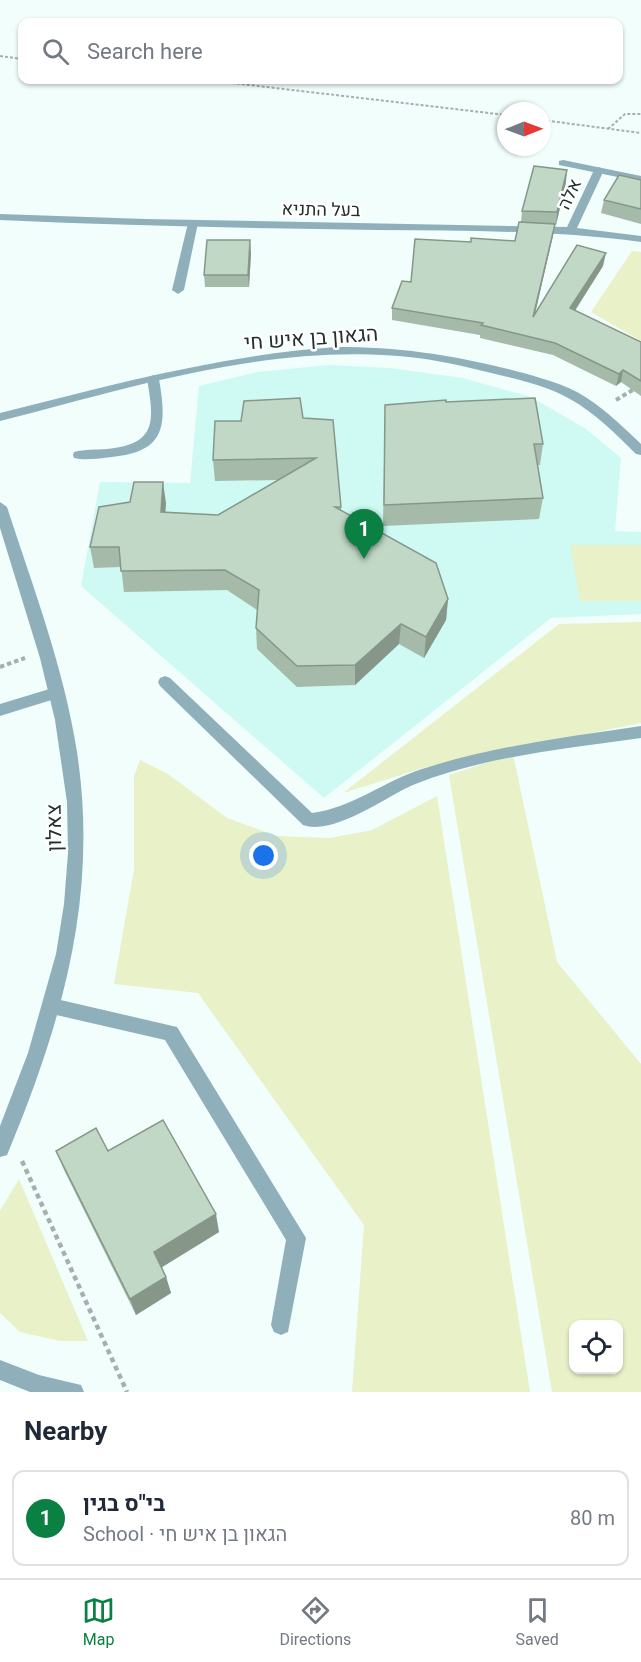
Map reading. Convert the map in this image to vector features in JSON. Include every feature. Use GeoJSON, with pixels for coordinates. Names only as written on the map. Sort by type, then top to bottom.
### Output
{"type":"FeatureCollection","features":[{"type":"Feature","properties":{"kind":"street"},"geometry":{"type":"LineString","coordinates":[[563,163],[637,178]]}},
{"type":"Feature","properties":{"kind":"street","name":"אלה"},"geometry":{"type":"LineString","coordinates":[[570,232],[599,170]]}},
{"type":"Feature","properties":{"kind":"street","name":"בעל התניא"},"geometry":{"type":"LineString","coordinates":[[0,217],[193,224],[570,232],[641,239]]}},
{"type":"Feature","properties":{"kind":"street"},"geometry":{"type":"LineString","coordinates":[[178,290],[193,224]]}},
{"type":"Feature","properties":{"kind":"street","name":"הגאון בן איש חי"},"geometry":{"type":"LineString","coordinates":[[0,417],[153,379],[266,358],[320,352],[384,351],[476,365],[543,383],[573,396],[600,413],[641,451]]}},
{"type":"Feature","properties":{"kind":"street"},"geometry":{"type":"LineString","coordinates":[[79,455],[130,451],[153,436],[158,416],[153,379]]}},
{"type":"Feature","properties":{"kind":"street","name":"צאלון"},"geometry":{"type":"LineString","coordinates":[[0,507],[56,693],[70,752],[77,848],[74,898],[68,940],[52,1006],[33,1065],[0,1148]]}},
{"type":"Feature","properties":{"kind":"street"},"geometry":{"type":"LineString","coordinates":[[165,682],[309,820],[326,820],[341,814],[418,776],[485,759],[641,732]]}},
{"type":"Feature","properties":{"kind":"street"},"geometry":{"type":"LineString","coordinates":[[0,710],[56,693]]}},
{"type":"Feature","properties":{"kind":"street"},"geometry":{"type":"LineString","coordinates":[[52,1006],[171,1033],[296,1238],[281,1325]]}},
{"type":"Feature","properties":{"kind":"street"},"geometry":{"type":"LineString","coordinates":[[0,1370],[39,1385],[74,1392]]}},
{"type":"Feature","properties":{"kind":"path"},"geometry":{"type":"LineString","coordinates":[[0,56],[18,58]]}},
{"type":"Feature","properties":{"kind":"path"},"geometry":{"type":"LineString","coordinates":[[241,84],[497,114]]}},
{"type":"Feature","properties":{"kind":"path"},"geometry":{"type":"LineString","coordinates":[[608,129],[625,114],[641,114]]}},
{"type":"Feature","properties":{"kind":"path"},"geometry":{"type":"LineString","coordinates":[[551,121],[641,134]]}},
{"type":"Feature","properties":{"kind":"path"},"geometry":{"type":"LineString","coordinates":[[600,413],[626,392],[641,385]]}},
{"type":"Feature","properties":{"kind":"path"},"geometry":{"type":"LineString","coordinates":[[8,1130],[127,1392]]}},
{"type":"Feature","properties":{"kind":"shaded area"},"geometry":{"type":"Polygon","coordinates":[[[632,251],[641,252],[641,341],[591,312],[632,251]]]}},
{"type":"Feature","properties":{"kind":"shaded area"},"geometry":{"type":"Polygon","coordinates":[[[329,365],[390,368],[463,378],[531,397],[586,429],[621,458],[615,531],[641,532],[641,614],[551,618],[324,798],[81,586],[100,482],[190,483],[199,386],[257,372],[329,365]]]}},
{"type":"Feature","properties":{"kind":"shaded area"},"geometry":{"type":"Polygon","coordinates":[[[570,545],[641,545],[641,601],[580,601],[570,545]]]}},
{"type":"Feature","properties":{"kind":"shaded area"},"geometry":{"type":"Polygon","coordinates":[[[641,622],[641,723],[430,766],[343,793],[559,624],[641,622]]]}},
{"type":"Feature","properties":{"kind":"shaded area"},"geometry":{"type":"Polygon","coordinates":[[[513,754],[557,962],[641,1064],[641,1392],[552,1392],[449,775],[513,754]]]}},
{"type":"Feature","properties":{"kind":"shaded area"},"geometry":{"type":"Polygon","coordinates":[[[140,760],[168,774],[227,818],[277,836],[330,838],[372,830],[437,796],[530,1392],[352,1392],[364,1225],[198,993],[114,984],[134,869],[134,776],[140,760]]]}},
{"type":"Feature","properties":{"kind":"shaded area"},"geometry":{"type":"Polygon","coordinates":[[[19,1179],[88,1341],[60,1341],[20,1332],[0,1313],[0,1211],[19,1179]]]}},
{"type":"Feature","properties":{"kind":"building"},"geometry":{"type":"Polygon","coordinates":[[[534,166],[567,170],[557,212],[522,211],[534,166]]]}},
{"type":"Feature","properties":{"kind":"building"},"geometry":{"type":"Polygon","coordinates":[[[619,175],[641,180],[641,209],[604,200],[619,175]]]}},
{"type":"Feature","properties":{"kind":"building"},"geometry":{"type":"Polygon","coordinates":[[[519,222],[555,224],[533,317],[577,245],[606,253],[570,308],[641,342],[641,381],[623,370],[619,374],[555,343],[481,325],[483,323],[392,308],[402,281],[411,282],[415,239],[471,242],[471,238],[515,241],[519,222]]]}},
{"type":"Feature","properties":{"kind":"building"},"geometry":{"type":"Polygon","coordinates":[[[207,240],[250,240],[248,275],[204,275],[207,240]]]}},
{"type":"Feature","properties":{"kind":"building"},"geometry":{"type":"Polygon","coordinates":[[[300,398],[303,418],[333,420],[341,507],[335,507],[436,563],[448,599],[426,637],[401,624],[355,665],[297,666],[256,628],[259,590],[225,570],[121,571],[119,547],[90,547],[99,507],[130,502],[134,482],[163,482],[161,512],[218,515],[316,458],[213,460],[215,421],[241,421],[244,401],[300,398]]]}},
{"type":"Feature","properties":{"kind":"building"},"geometry":{"type":"Polygon","coordinates":[[[535,398],[543,444],[534,444],[543,498],[384,505],[385,405],[446,400],[446,402],[535,398]]]}},
{"type":"Feature","properties":{"kind":"building"},"geometry":{"type":"Polygon","coordinates":[[[163,1120],[216,1214],[154,1252],[166,1277],[130,1299],[56,1151],[96,1128],[108,1151],[163,1120]]]}},
{"type":"Feature","properties":{"kind":"place","name":"בי\"ס בגין"},"geometry":{"type":"Point","coordinates":[364,559]}}]}
